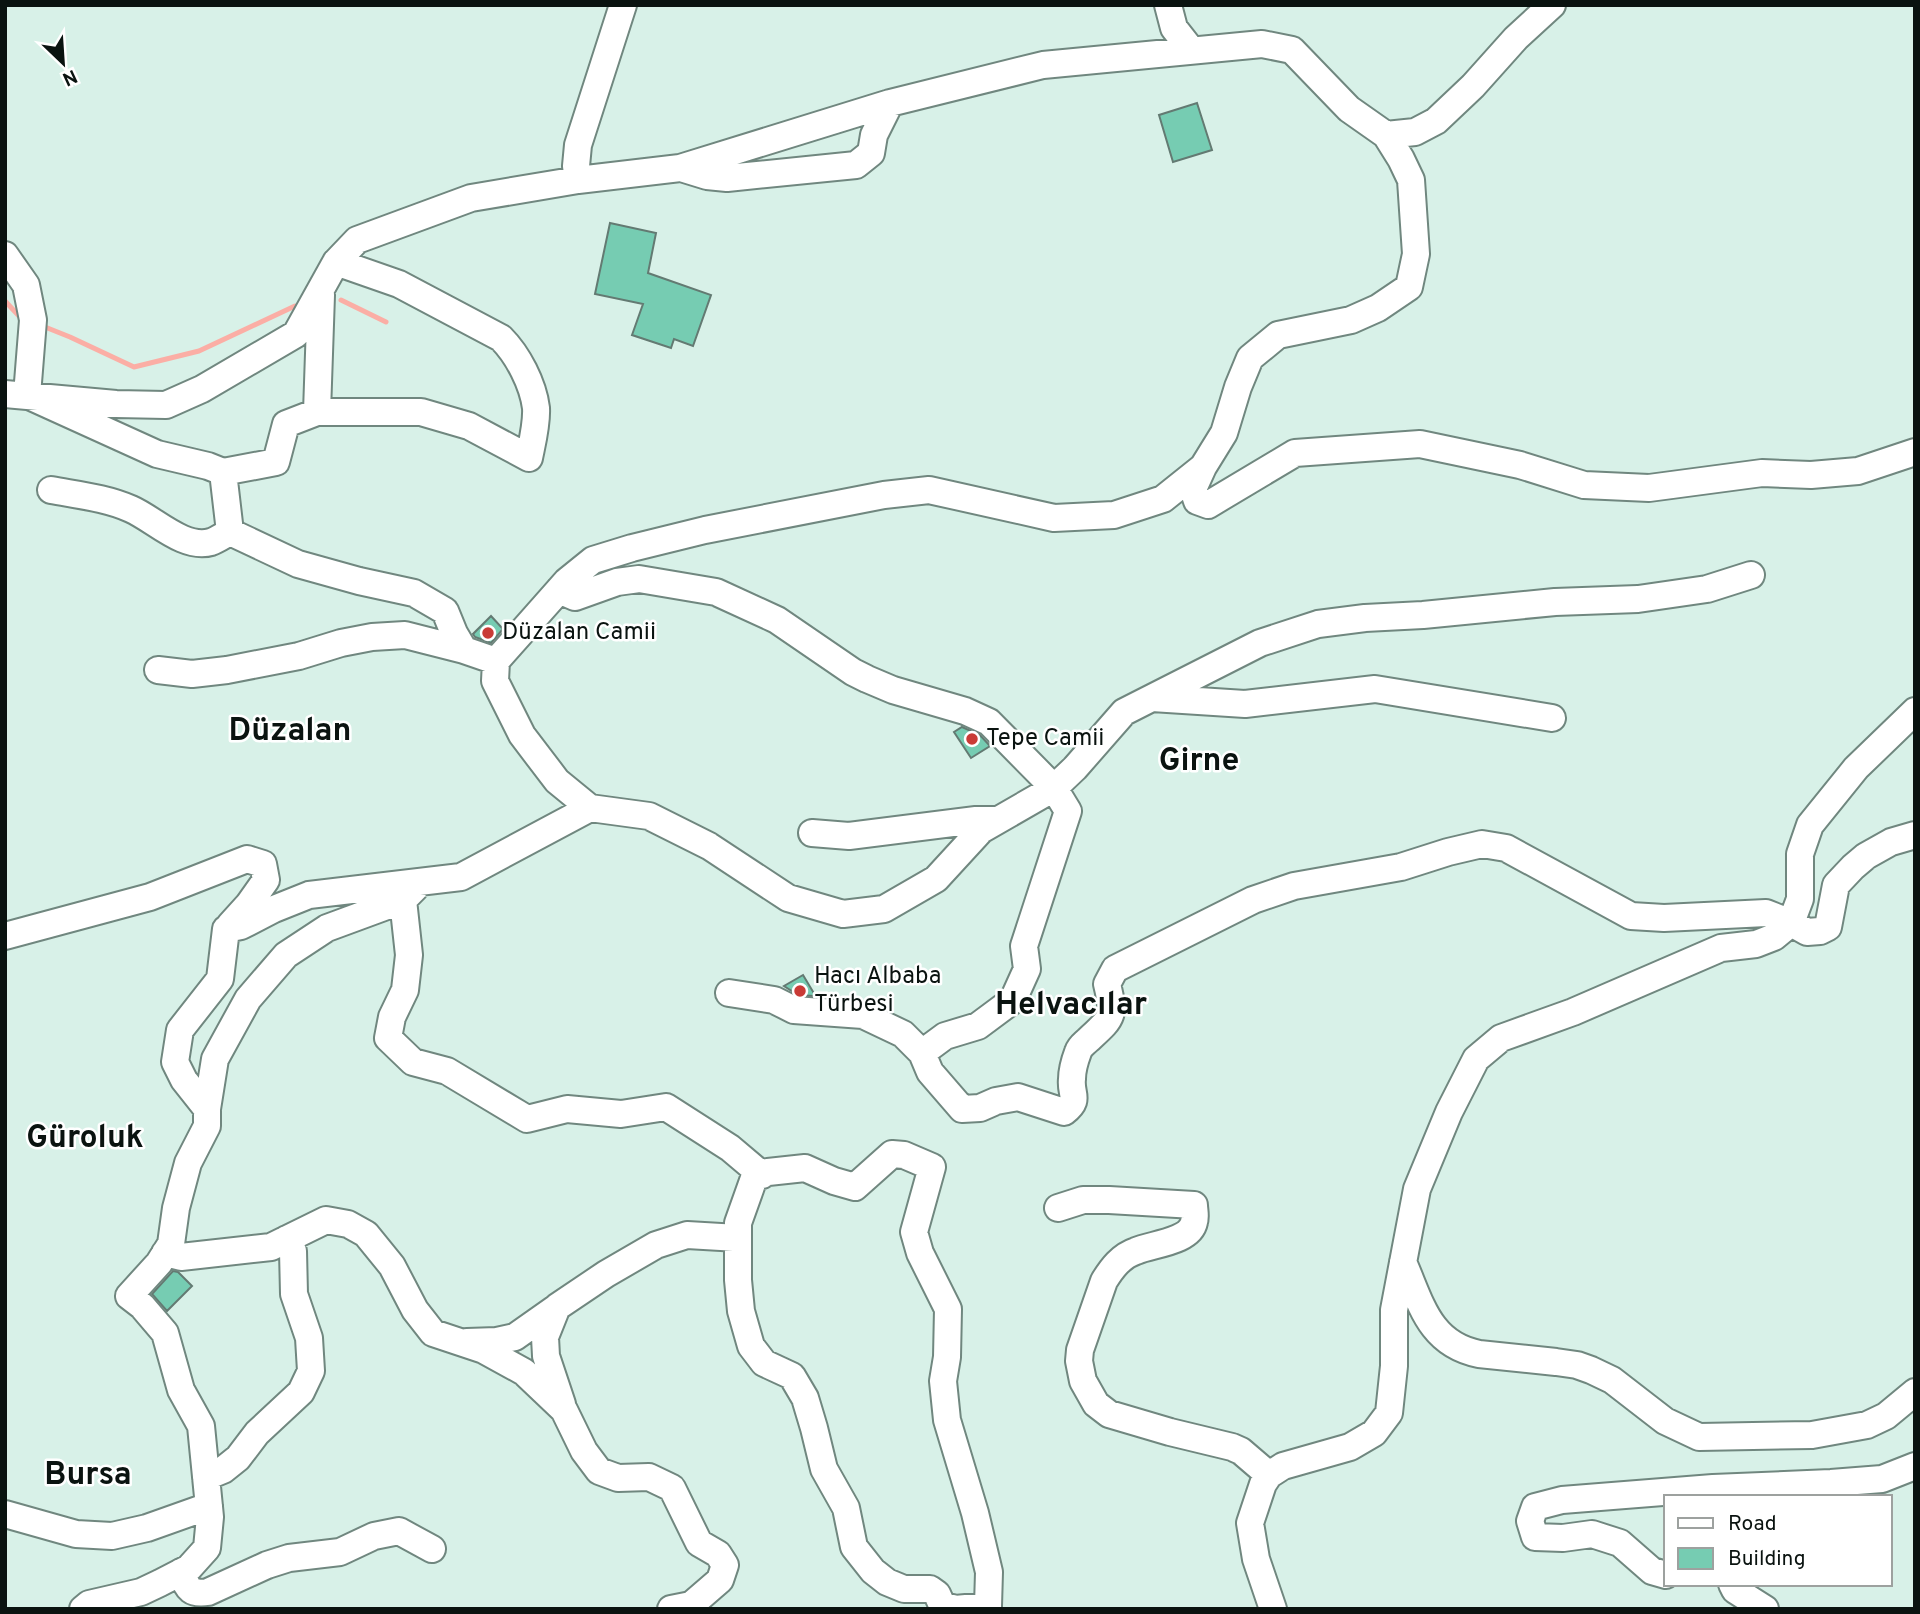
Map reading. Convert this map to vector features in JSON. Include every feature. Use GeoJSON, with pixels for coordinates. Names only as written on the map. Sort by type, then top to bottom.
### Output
{"type":"FeatureCollection","features":[{"type":"Feature","properties":{"kind":"street"},"geometry":{"type":"LineString","coordinates":[[578,180],[578,145],[623,5]]}},
{"type":"Feature","properties":{"kind":"street"},"geometry":{"type":"LineString","coordinates":[[1168,5],[1174,28],[1192,51]]}},
{"type":"Feature","properties":{"kind":"street"},"geometry":{"type":"LineString","coordinates":[[1385,135],[1415,132],[1436,121],[1473,86],[1516,38],[1552,5]]}},
{"type":"Feature","properties":{"kind":"street"},"geometry":{"type":"LineString","coordinates":[[16,395],[116,404],[166,405],[202,389],[296,334],[336,262],[357,240],[471,198],[578,180],[680,168],[890,103],[1043,65],[1262,44],[1292,50],[1349,109],[1385,135],[1411,180],[1416,254],[1409,287],[1378,308],[1351,320],[1278,335],[1250,358],[1224,433],[1193,489],[1196,501],[1208,505],[1294,453],[1420,444],[1520,465],[1584,485],[1649,488],[1762,473],[1811,475],[1858,471],[1915,452]]}},
{"type":"Feature","properties":{"kind":"street"},"geometry":{"type":"LineString","coordinates":[[680,168],[707,176],[727,178],[856,165],[871,153],[874,135],[890,103]]}},
{"type":"Feature","properties":{"kind":"street"},"geometry":{"type":"LineString","coordinates":[[5,255],[26,285],[33,320],[16,395]]}},
{"type":"Feature","properties":{"kind":"street"},"geometry":{"type":"LineString","coordinates":[[16,395],[157,454],[223,472],[276,462],[286,425],[317,412],[421,412],[469,426],[529,458],[536,408],[528,382],[512,349],[501,338],[399,284],[336,262]]}},
{"type":"Feature","properties":{"kind":"street"},"geometry":{"type":"LineString","coordinates":[[317,412],[321,290]]}},
{"type":"Feature","properties":{"kind":"street"},"geometry":{"type":"LineString","coordinates":[[1203,467],[1163,499],[1114,515],[1054,518],[929,490],[884,495],[705,530],[632,548],[593,560],[566,581],[496,661],[495,681],[522,736],[557,781],[590,808],[649,816],[709,846],[788,898],[843,914],[884,909],[936,879],[981,830],[1054,788],[1124,712],[1260,643],[1318,624],[1555,602],[1638,598],[1707,589],[1751,575]]}},
{"type":"Feature","properties":{"kind":"street"},"geometry":{"type":"LineString","coordinates":[[223,472],[230,532]]}},
{"type":"Feature","properties":{"kind":"street"},"geometry":{"type":"LineString","coordinates":[[51,490],[133,509],[180,538],[198,544],[230,532]]}},
{"type":"Feature","properties":{"kind":"street"},"geometry":{"type":"LineString","coordinates":[[230,532],[298,564],[414,593],[445,611],[464,650]]}},
{"type":"Feature","properties":{"kind":"street"},"geometry":{"type":"LineString","coordinates":[[559,590],[571,596],[579,596],[617,582],[639,579],[716,592],[777,620],[860,675],[893,690],[965,711],[989,722],[1054,788],[1068,811],[1024,946],[1027,969],[1013,1000],[978,1026],[945,1036],[922,1053]]}},
{"type":"Feature","properties":{"kind":"street"},"geometry":{"type":"LineString","coordinates":[[158,670],[191,674],[227,670],[299,656],[341,643],[372,637],[405,635],[496,661]]}},
{"type":"Feature","properties":{"kind":"street"},"geometry":{"type":"LineString","coordinates":[[1150,698],[1245,704],[1375,689],[1552,718]]}},
{"type":"Feature","properties":{"kind":"street"},"geometry":{"type":"LineString","coordinates":[[1273,1609],[1256,1559],[1250,1523],[1263,1484],[1269,1475],[1283,1466],[1350,1447],[1374,1433],[1389,1413],[1394,1366],[1394,1310],[1417,1189],[1448,1112],[1476,1059],[1502,1038],[1573,1012],[1721,948],[1756,944],[1774,937],[1791,923],[1800,899],[1800,854],[1810,825],[1856,768],[1915,711]]}},
{"type":"Feature","properties":{"kind":"street"},"geometry":{"type":"LineString","coordinates":[[83,1609],[89,1604],[141,1592],[189,1568],[207,1548],[210,1517],[201,1426],[181,1390],[165,1333],[130,1296],[159,1263],[171,1244],[187,1163],[208,1126],[207,1109],[215,1059],[248,999],[286,955],[327,928],[412,891],[461,877],[590,808]]}},
{"type":"Feature","properties":{"kind":"street"},"geometry":{"type":"LineString","coordinates":[[813,833],[849,835],[976,820],[998,820]]}},
{"type":"Feature","properties":{"kind":"street"},"geometry":{"type":"LineString","coordinates":[[729,993],[774,1000],[794,1010],[863,1015],[903,1034],[922,1053],[930,1072],[962,1109],[980,1108],[996,1101],[1018,1097],[1063,1112],[1072,1106],[1075,1097],[1071,1082],[1079,1048],[1108,1021],[1112,1005],[1107,984],[1115,969],[1253,900],[1284,889],[1401,867],[1482,844],[1506,848],[1631,916],[1664,918],[1766,913],[1807,932],[1820,931],[1828,926],[1836,885],[1853,867],[1891,842],[1915,835]]}},
{"type":"Feature","properties":{"kind":"street"},"geometry":{"type":"LineString","coordinates":[[5,936],[150,897],[247,859],[263,864],[266,880],[226,929],[220,979],[180,1030],[175,1062],[184,1080],[207,1109]]}},
{"type":"Feature","properties":{"kind":"street"},"geometry":{"type":"LineString","coordinates":[[226,929],[241,926],[309,895],[412,891]]}},
{"type":"Feature","properties":{"kind":"street"},"geometry":{"type":"LineString","coordinates":[[412,891],[405,989],[392,1017],[388,1038],[413,1062],[447,1071],[527,1119],[567,1109],[621,1114],[666,1107],[730,1149],[762,1175]]}},
{"type":"Feature","properties":{"kind":"street"},"geometry":{"type":"LineString","coordinates":[[892,1154],[904,1155],[932,1167],[914,1232],[920,1253],[948,1309],[947,1357],[943,1381],[947,1420],[975,1513],[989,1572],[988,1607],[955,1609],[942,1605],[937,1594],[930,1589],[904,1589],[887,1582],[873,1571],[854,1546],[846,1508],[824,1469],[805,1398],[792,1376],[764,1363],[751,1346],[741,1311],[738,1238],[738,1223],[754,1178],[768,1172],[805,1167],[834,1181],[855,1187],[892,1154]]}},
{"type":"Feature","properties":{"kind":"street"},"geometry":{"type":"LineString","coordinates":[[1058,1208],[1083,1200],[1194,1205],[1195,1221],[1188,1232],[1179,1238],[1135,1251],[1109,1272],[1083,1339],[1079,1362],[1083,1381],[1096,1404],[1109,1413],[1231,1447],[1241,1451],[1269,1475]]}},
{"type":"Feature","properties":{"kind":"street"},"geometry":{"type":"LineString","coordinates":[[165,1253],[181,1257],[271,1247],[326,1220],[348,1224],[366,1234],[392,1266],[415,1310],[433,1333],[484,1350],[524,1372],[564,1410]]}},
{"type":"Feature","properties":{"kind":"street"},"geometry":{"type":"LineString","coordinates":[[458,1342],[497,1341],[515,1337],[606,1273],[656,1245],[687,1235],[738,1238]]}},
{"type":"Feature","properties":{"kind":"street"},"geometry":{"type":"LineString","coordinates":[[206,1477],[223,1470],[238,1458],[257,1433],[301,1392],[311,1371],[309,1338],[294,1294],[293,1251],[287,1239]]}},
{"type":"Feature","properties":{"kind":"street"},"geometry":{"type":"LineString","coordinates":[[1403,1262],[1433,1328],[1450,1344],[1479,1354],[1556,1362],[1591,1370],[1612,1380],[1665,1420],[1699,1437],[1812,1435],[1867,1425],[1886,1416],[1915,1392]]}},
{"type":"Feature","properties":{"kind":"street"},"geometry":{"type":"LineString","coordinates":[[557,1307],[545,1337],[546,1356],[564,1410],[584,1451],[599,1471],[618,1478],[649,1477],[672,1489],[699,1542],[718,1554],[725,1565],[720,1580],[691,1605],[671,1609]]}},
{"type":"Feature","properties":{"kind":"street"},"geometry":{"type":"LineString","coordinates":[[1664,1574],[1652,1571],[1620,1543],[1592,1534],[1563,1538],[1535,1537],[1530,1521],[1535,1507],[1562,1500],[1882,1479],[1915,1466]]}},
{"type":"Feature","properties":{"kind":"street"},"geometry":{"type":"LineString","coordinates":[[5,1514],[76,1534],[112,1536],[147,1528],[209,1506]]}},
{"type":"Feature","properties":{"kind":"street"},"geometry":{"type":"LineString","coordinates":[[181,1572],[189,1589],[198,1594],[267,1565],[289,1558],[340,1552],[374,1536],[400,1531],[432,1549]]}},
{"type":"Feature","properties":{"kind":"street"},"geometry":{"type":"LineString","coordinates":[[1733,1586],[1765,1609]]}},
{"type":"Feature","properties":{"kind":"building"},"geometry":{"type":"Polygon","coordinates":[[[1197,103],[1212,150],[1173,162],[1159,115],[1197,103]]]}},
{"type":"Feature","properties":{"kind":"building"},"geometry":{"type":"Polygon","coordinates":[[[610,223],[656,233],[648,273],[711,295],[693,346],[674,339],[671,348],[632,335],[643,304],[595,294],[610,223]]]}},
{"type":"Feature","properties":{"kind":"building","name":"Düzalan Camii"},"geometry":{"type":"Polygon","coordinates":[[[491,616],[503,629],[491,643],[473,634],[491,616]]]}},
{"type":"Feature","properties":{"kind":"building","name":"Tepe Camii"},"geometry":{"type":"Polygon","coordinates":[[[962,727],[980,735],[990,746],[971,758],[954,732],[962,727]]]}},
{"type":"Feature","properties":{"kind":"building","name":"Hacı Albaba Türbesi"},"geometry":{"type":"Polygon","coordinates":[[[803,975],[814,996],[798,995],[784,986],[803,975]]]}},
{"type":"Feature","properties":{"kind":"building"},"geometry":{"type":"Polygon","coordinates":[[[173,1271],[178,1272],[192,1286],[167,1311],[152,1294],[173,1271]]]}},
{"type":"Feature","properties":{"kind":"waterway"},"geometry":{"type":"LineString","coordinates":[[341,300],[386,322]]}},
{"type":"Feature","properties":{"kind":"waterway"},"geometry":{"type":"LineString","coordinates":[[5,301],[24,318]]}},
{"type":"Feature","properties":{"kind":"waterway"},"geometry":{"type":"LineString","coordinates":[[40,325],[134,367],[199,351],[295,306]]}},
{"type":"Feature","properties":{"kind":"place","name":"Düzalan Camii"},"geometry":{"type":"Point","coordinates":[488,633]}},
{"type":"Feature","properties":{"kind":"place","name":"Tepe Camii"},"geometry":{"type":"Point","coordinates":[972,739]}},
{"type":"Feature","properties":{"kind":"place","name":"Hacı Albaba Türbesi"},"geometry":{"type":"Point","coordinates":[800,991]}},
{"type":"Feature","properties":{"kind":"district","name":"Düzalan"},"geometry":{"type":"Point","coordinates":[290,732]}},
{"type":"Feature","properties":{"kind":"district","name":"Girne"},"geometry":{"type":"Point","coordinates":[1199,762]}},
{"type":"Feature","properties":{"kind":"district","name":"Helvacılar"},"geometry":{"type":"Point","coordinates":[1071,1006]}},
{"type":"Feature","properties":{"kind":"district","name":"Güroluk"},"geometry":{"type":"Point","coordinates":[85,1139]}},
{"type":"Feature","properties":{"kind":"district","name":"Bursa"},"geometry":{"type":"Point","coordinates":[88,1476]}}]}
